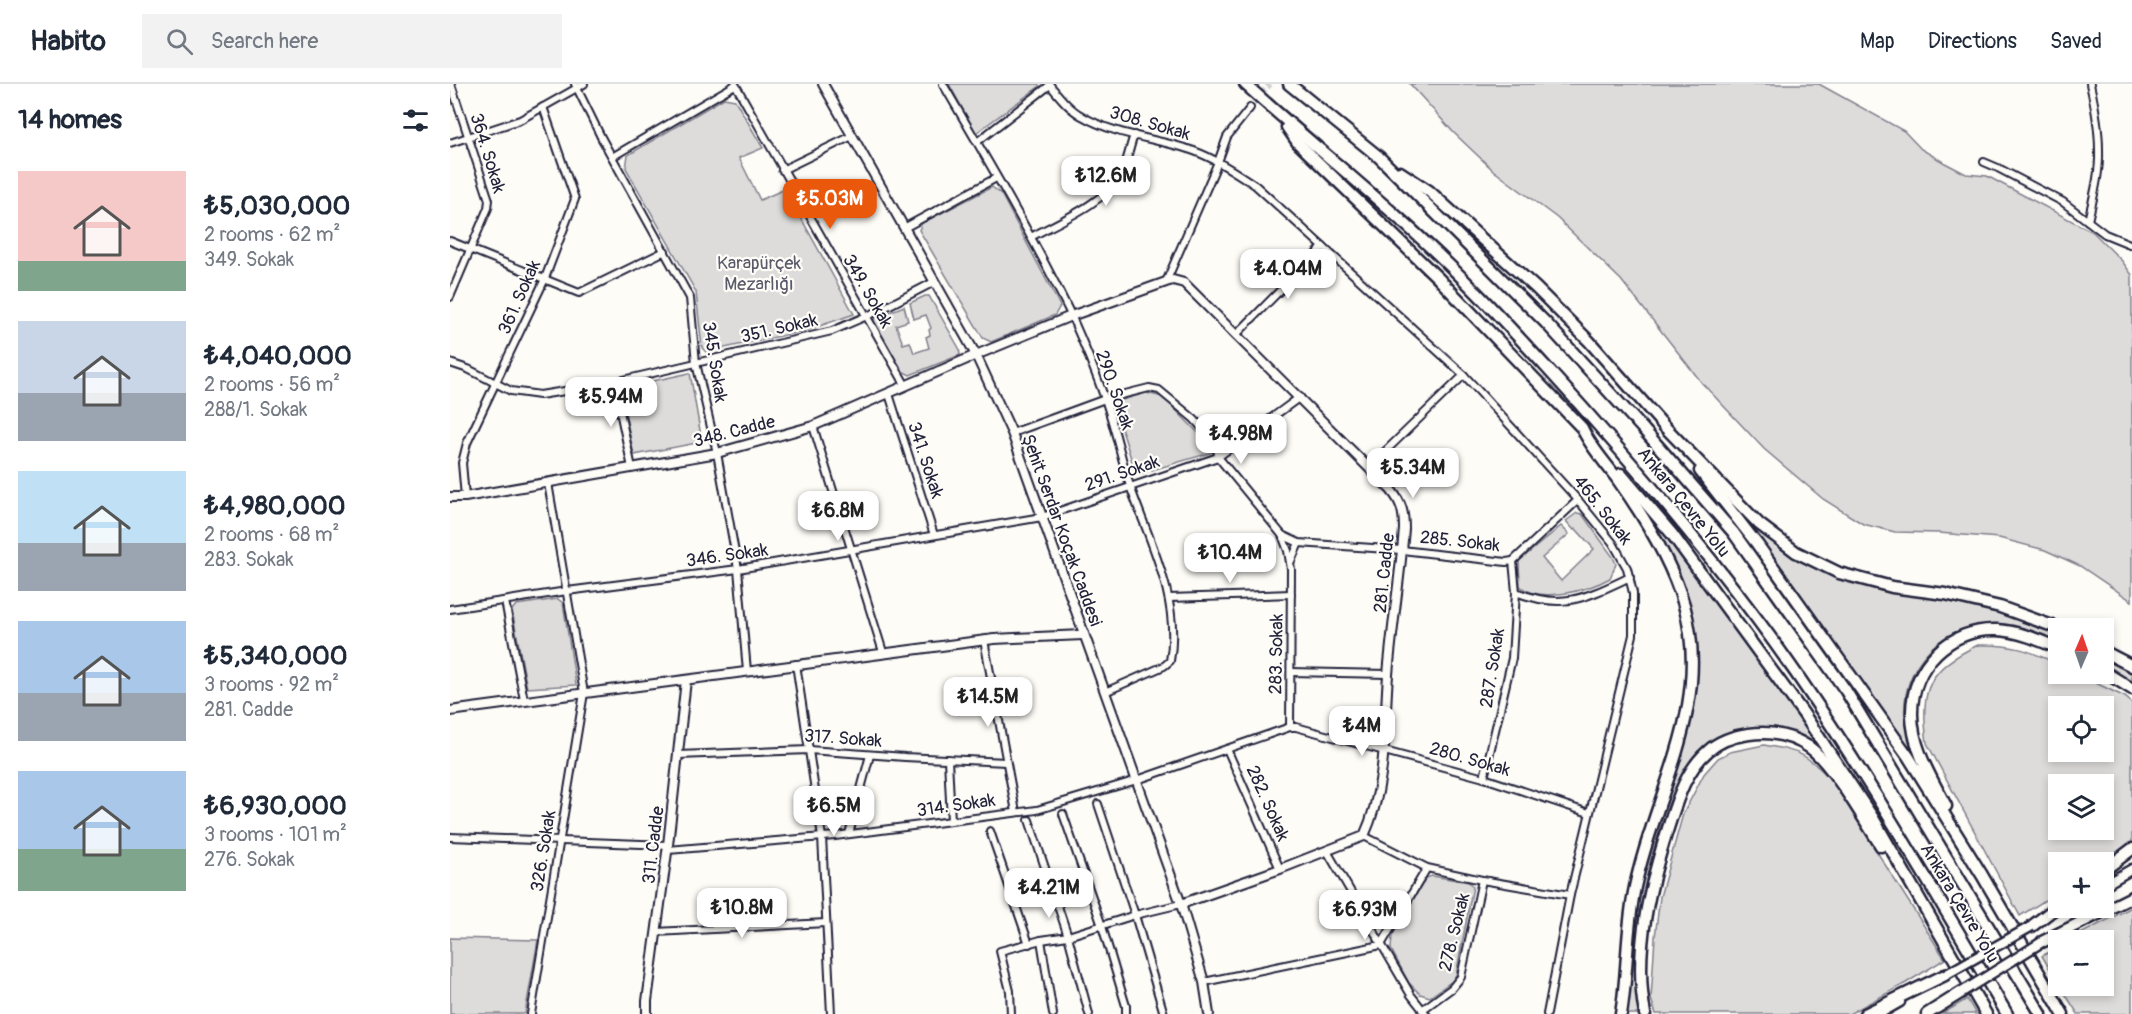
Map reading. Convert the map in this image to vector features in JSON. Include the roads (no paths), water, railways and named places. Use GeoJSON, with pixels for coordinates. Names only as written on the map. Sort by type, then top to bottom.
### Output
{"type":"FeatureCollection","features":[{"type":"Feature","properties":{"kind":"highway","name":"Ankara Çevre Yolu"},"geometry":{"type":"LineString","coordinates":[[1245,84],[1406,224],[1472,287],[1604,430],[1684,526],[1757,619],[1831,727],[1881,803],[2007,1014]]}},
{"type":"Feature","properties":{"kind":"highway","name":"Ankara Çevre Yolu"},"geometry":{"type":"LineString","coordinates":[[1289,84],[1379,157],[1546,323],[1644,430],[1732,532],[1846,691],[2041,1014]]}},
{"type":"Feature","properties":{"kind":"highway"},"geometry":{"type":"LineString","coordinates":[[1278,115],[1298,143],[1437,278],[1582,428],[1672,534],[1803,713],[1873,818],[1986,1014]]}},
{"type":"Feature","properties":{"kind":"highway"},"geometry":{"type":"LineString","coordinates":[[1379,157],[1429,191],[1536,288],[1589,341],[1664,426],[1759,524],[1796,552],[1839,573],[1892,587],[1945,594],[2000,607],[2048,624]]}},
{"type":"Feature","properties":{"kind":"highway"},"geometry":{"type":"LineString","coordinates":[[1664,426],[1757,544],[1908,756],[2064,1014]]}},
{"type":"Feature","properties":{"kind":"highway"},"geometry":{"type":"LineString","coordinates":[[1582,428],[1588,441],[1618,480],[1647,524],[1669,566],[1684,605],[1692,645],[1693,682],[1686,722],[1648,835],[1635,888],[1627,935],[1621,1014]]}},
{"type":"Feature","properties":{"kind":"highway"},"geometry":{"type":"LineString","coordinates":[[1982,875],[1928,771],[1915,739],[1911,713],[1914,687],[1927,663],[1941,648],[1959,637],[1997,630],[2030,636],[2048,644]]}},
{"type":"Feature","properties":{"kind":"highway"},"geometry":{"type":"LineString","coordinates":[[2114,657],[2132,666]]}},
{"type":"Feature","properties":{"kind":"highway"},"geometry":{"type":"LineString","coordinates":[[2114,678],[2132,689]]}},
{"type":"Feature","properties":{"kind":"highway"},"geometry":{"type":"LineString","coordinates":[[1645,1014],[1641,991],[1643,930],[1656,864],[1677,800],[1690,772],[1708,750],[1732,737],[1761,732],[1785,735],[1811,748],[1831,770],[1934,926]]}},
{"type":"Feature","properties":{"kind":"highway"},"geometry":{"type":"LineString","coordinates":[[2114,863],[2132,849]]}},
{"type":"Feature","properties":{"kind":"highway"},"geometry":{"type":"LineString","coordinates":[[2042,942],[2132,897]]}},
{"type":"Feature","properties":{"kind":"highway"},"geometry":{"type":"LineString","coordinates":[[2032,926],[2048,914]]}},
{"type":"Feature","properties":{"kind":"highway"},"geometry":{"type":"LineString","coordinates":[[1865,1014],[1945,975]]}},
{"type":"Feature","properties":{"kind":"highway"},"geometry":{"type":"LineString","coordinates":[[1926,1014],[1962,992]]}},
{"type":"Feature","properties":{"kind":"main road"},"geometry":{"type":"LineString","coordinates":[[2114,880],[2132,869]]}},
{"type":"Feature","properties":{"kind":"main road"},"geometry":{"type":"LineString","coordinates":[[1962,992],[2042,942],[2132,891]]}},
{"type":"Feature","properties":{"kind":"main road"},"geometry":{"type":"LineString","coordinates":[[1879,1014],[2048,917]]}},
{"type":"Feature","properties":{"kind":"street","name":"364. Sokak"},"geometry":{"type":"LineString","coordinates":[[450,297],[488,208],[489,200],[451,84]]}},
{"type":"Feature","properties":{"kind":"street"},"geometry":{"type":"LineString","coordinates":[[450,143],[520,120],[576,86],[584,84]]}},
{"type":"Feature","properties":{"kind":"street"},"geometry":{"type":"LineString","coordinates":[[612,157],[735,84]]}},
{"type":"Feature","properties":{"kind":"street","name":"349. Sokak"},"geometry":{"type":"LineString","coordinates":[[735,84],[906,386]]}},
{"type":"Feature","properties":{"kind":"street","name":"Şehit Serdar Koçak Caddesi"},"geometry":{"type":"LineString","coordinates":[[823,84],[976,355],[1012,433],[1181,904],[1204,982],[1209,1014]]}},
{"type":"Feature","properties":{"kind":"street","name":"290. Sokak"},"geometry":{"type":"LineString","coordinates":[[943,84],[1031,237],[1071,316],[1105,399],[1130,486],[1158,560],[1169,598],[1172,616],[1170,661],[1164,666],[1105,692]]}},
{"type":"Feature","properties":{"kind":"street"},"geometry":{"type":"LineString","coordinates":[[977,142],[1049,84]]}},
{"type":"Feature","properties":{"kind":"street","name":"308. Sokak"},"geometry":{"type":"LineString","coordinates":[[1049,84],[1066,103],[1095,123],[1193,151],[1218,162]]}},
{"type":"Feature","properties":{"kind":"street"},"geometry":{"type":"LineString","coordinates":[[2088,221],[2097,183],[2099,151],[2090,84]]}},
{"type":"Feature","properties":{"kind":"street","name":"345. Sokak"},"geometry":{"type":"LineString","coordinates":[[576,86],[612,157],[690,298],[696,363],[717,453],[738,569],[747,672]]}},
{"type":"Feature","properties":{"kind":"street","name":"361. Sokak"},"geometry":{"type":"LineString","coordinates":[[465,497],[462,463],[467,443],[544,280],[575,199],[543,107]]}},
{"type":"Feature","properties":{"kind":"street"},"geometry":{"type":"LineString","coordinates":[[976,355],[1071,316],[1166,282],[1227,137],[1251,108]]}},
{"type":"Feature","properties":{"kind":"street"},"geometry":{"type":"LineString","coordinates":[[1031,237],[1088,205],[1112,186],[1124,166],[1134,135]]}},
{"type":"Feature","properties":{"kind":"street"},"geometry":{"type":"LineString","coordinates":[[782,170],[852,136]]}},
{"type":"Feature","properties":{"kind":"street","name":"465. Sokak"},"geometry":{"type":"LineString","coordinates":[[1218,162],[1254,185],[1464,375],[1578,500],[1613,543],[1630,577],[1635,606],[1633,635],[1570,895],[1546,1014]]}},
{"type":"Feature","properties":{"kind":"street"},"geometry":{"type":"LineString","coordinates":[[1984,162],[2063,202],[2105,234],[2132,245]]}},
{"type":"Feature","properties":{"kind":"street"},"geometry":{"type":"LineString","coordinates":[[904,228],[996,178]]}},
{"type":"Feature","properties":{"kind":"street"},"geometry":{"type":"LineString","coordinates":[[450,241],[579,293],[665,251]]}},
{"type":"Feature","properties":{"kind":"street"},"geometry":{"type":"LineString","coordinates":[[1236,335],[1323,247]]}},
{"type":"Feature","properties":{"kind":"street","name":"281. Cadde"},"geometry":{"type":"LineString","coordinates":[[1166,282],[1173,280],[1184,283],[1369,467],[1391,490],[1401,505],[1404,522],[1388,674],[1384,750],[1378,790],[1364,836]]}},
{"type":"Feature","properties":{"kind":"street","name":"351. Sokak"},"geometry":{"type":"LineString","coordinates":[[450,363],[511,391],[540,395],[614,382],[832,331],[934,282]]}},
{"type":"Feature","properties":{"kind":"street","name":"348. Cadde"},"geometry":{"type":"LineString","coordinates":[[450,497],[465,497],[717,453],[813,426],[976,355]]}},
{"type":"Feature","properties":{"kind":"street"},"geometry":{"type":"LineString","coordinates":[[1369,467],[1464,375]]}},
{"type":"Feature","properties":{"kind":"street"},"geometry":{"type":"LineString","coordinates":[[614,382],[632,468]]}},
{"type":"Feature","properties":{"kind":"street","name":"283. Sokak"},"geometry":{"type":"LineString","coordinates":[[1012,433],[1105,399],[1149,388],[1159,390],[1194,419],[1217,445],[1218,457],[1282,535],[1290,561],[1290,727]]}},
{"type":"Feature","properties":{"kind":"street","name":"341. Sokak"},"geometry":{"type":"LineString","coordinates":[[889,394],[934,535]]}},
{"type":"Feature","properties":{"kind":"street","name":"291. Sokak"},"geometry":{"type":"LineString","coordinates":[[1042,517],[1218,457],[1300,397]]}},
{"type":"Feature","properties":{"kind":"street"},"geometry":{"type":"LineString","coordinates":[[813,426],[853,549],[883,652]]}},
{"type":"Feature","properties":{"kind":"street","name":"326. Sokak"},"geometry":{"type":"LineString","coordinates":[[531,1014],[584,693],[548,483]]}},
{"type":"Feature","properties":{"kind":"street","name":"285. Sokak"},"geometry":{"type":"LineString","coordinates":[[1282,535],[1299,543],[1402,550],[1506,562],[1513,561],[1578,500]]}},
{"type":"Feature","properties":{"kind":"street","name":"346. Sokak"},"geometry":{"type":"LineString","coordinates":[[450,609],[738,569],[1042,517]]}},
{"type":"Feature","properties":{"kind":"street"},"geometry":{"type":"LineString","coordinates":[[1290,561],[1299,543]]}},
{"type":"Feature","properties":{"kind":"street","name":"287. Sokak"},"geometry":{"type":"LineString","coordinates":[[1484,778],[1511,666],[1516,592],[1513,561]]}},
{"type":"Feature","properties":{"kind":"street"},"geometry":{"type":"LineString","coordinates":[[1516,592],[1546,602],[1569,600],[1598,592],[1630,577]]}},
{"type":"Feature","properties":{"kind":"street"},"geometry":{"type":"LineString","coordinates":[[1169,598],[1291,594]]}},
{"type":"Feature","properties":{"kind":"street"},"geometry":{"type":"LineString","coordinates":[[505,601],[524,700]]}},
{"type":"Feature","properties":{"kind":"street"},"geometry":{"type":"LineString","coordinates":[[450,711],[883,652],[984,640],[1083,635]]}},
{"type":"Feature","properties":{"kind":"street"},"geometry":{"type":"LineString","coordinates":[[984,640],[1016,812]]}},
{"type":"Feature","properties":{"kind":"street"},"geometry":{"type":"LineString","coordinates":[[796,664],[822,837],[831,1014]]}},
{"type":"Feature","properties":{"kind":"street"},"geometry":{"type":"LineString","coordinates":[[1291,672],[1388,674]]}},
{"type":"Feature","properties":{"kind":"street","name":"311. Cadde"},"geometry":{"type":"LineString","coordinates":[[647,1014],[686,680]]}},
{"type":"Feature","properties":{"kind":"street"},"geometry":{"type":"LineString","coordinates":[[1137,780],[1290,727]]}},
{"type":"Feature","properties":{"kind":"street","name":"280. Sokak"},"geometry":{"type":"LineString","coordinates":[[1290,727],[1305,729],[1484,778],[1589,813]]}},
{"type":"Feature","properties":{"kind":"street","name":"282. Sokak"},"geometry":{"type":"LineString","coordinates":[[1227,749],[1281,869]]}},
{"type":"Feature","properties":{"kind":"street","name":"317. Sokak"},"geometry":{"type":"LineString","coordinates":[[678,755],[809,750],[1006,762]]}},
{"type":"Feature","properties":{"kind":"street"},"geometry":{"type":"LineString","coordinates":[[849,834],[870,755]]}},
{"type":"Feature","properties":{"kind":"street"},"geometry":{"type":"LineString","coordinates":[[948,759],[951,821]]}},
{"type":"Feature","properties":{"kind":"street","name":"314. Sokak"},"geometry":{"type":"LineString","coordinates":[[450,837],[668,848],[822,837],[1037,810],[1137,780]]}},
{"type":"Feature","properties":{"kind":"street"},"geometry":{"type":"LineString","coordinates":[[1098,804],[1135,915],[1164,1014]]}},
{"type":"Feature","properties":{"kind":"street"},"geometry":{"type":"LineString","coordinates":[[1063,814],[1102,926],[1126,1006],[1126,1014]]}},
{"type":"Feature","properties":{"kind":"street"},"geometry":{"type":"LineString","coordinates":[[1029,820],[1068,936],[1089,1014]]}},
{"type":"Feature","properties":{"kind":"street"},"geometry":{"type":"LineString","coordinates":[[990,831],[1029,944]]}},
{"type":"Feature","properties":{"kind":"street"},"geometry":{"type":"LineString","coordinates":[[1011,1014],[1010,991],[1000,951],[1041,940],[1068,936],[1135,915],[1181,904],[1281,869],[1364,836],[1427,868],[1570,895]]}},
{"type":"Feature","properties":{"kind":"street"},"geometry":{"type":"LineString","coordinates":[[1326,851],[1411,995],[1424,1012]]}},
{"type":"Feature","properties":{"kind":"street"},"geometry":{"type":"LineString","coordinates":[[1204,982],[1381,945],[1427,868]]}},
{"type":"Feature","properties":{"kind":"street","name":"278. Sokak"},"geometry":{"type":"LineString","coordinates":[[1424,1012],[1452,988],[1461,977],[1482,880]]}},
{"type":"Feature","properties":{"kind":"street"},"geometry":{"type":"LineString","coordinates":[[656,932],[826,923]]}},
{"type":"Feature","properties":{"kind":"street"},"geometry":{"type":"LineString","coordinates":[[1041,940],[1053,1014]]}},
{"type":"Feature","properties":{"kind":"tunnel"},"geometry":{"type":"LineString","coordinates":[[1250,108],[1270,84]]}},
{"type":"Feature","properties":{"kind":"park label","name":"Karapürçek Mezarlığı"},"geometry":{"type":"Point","coordinates":[759,273]}}]}
